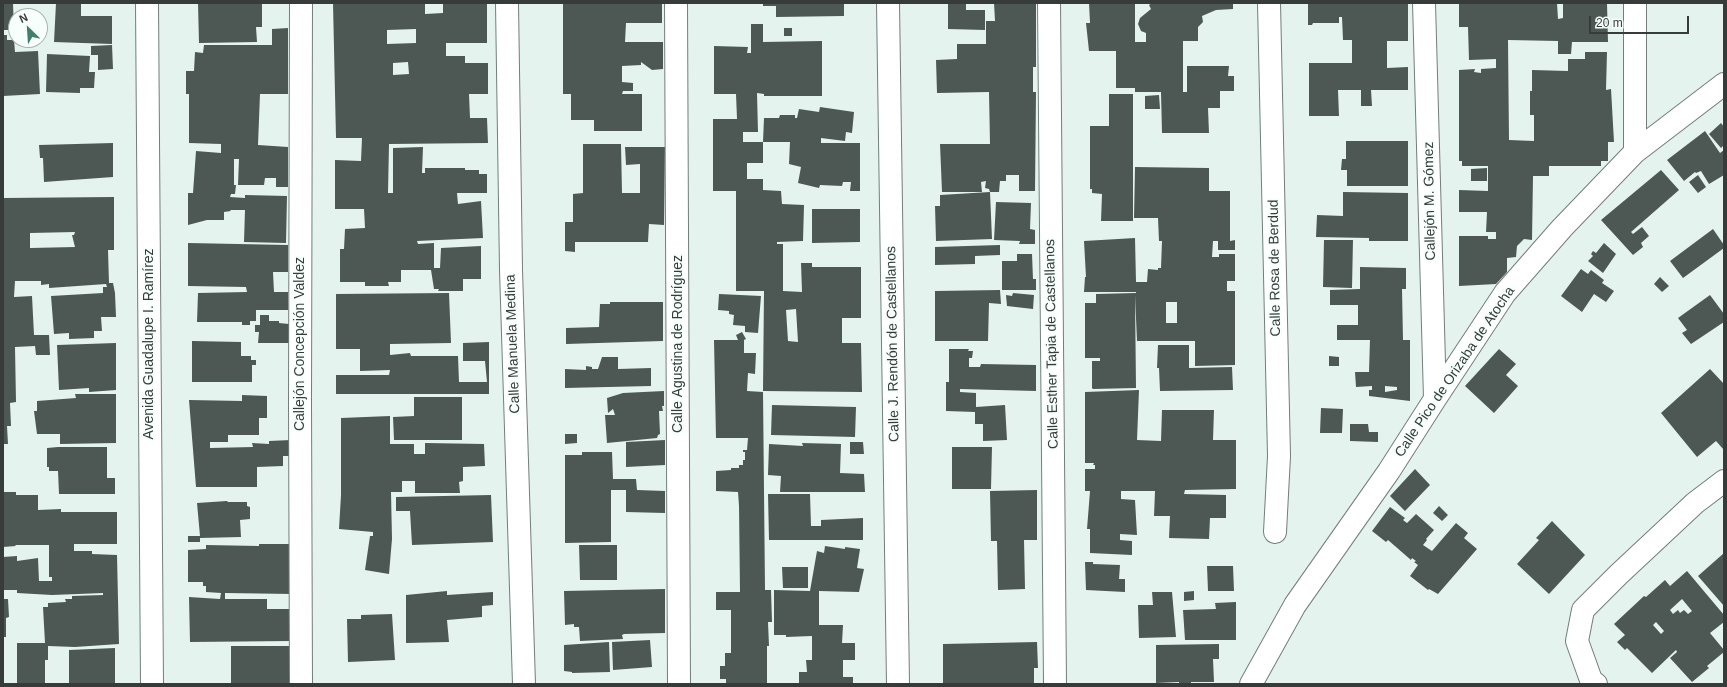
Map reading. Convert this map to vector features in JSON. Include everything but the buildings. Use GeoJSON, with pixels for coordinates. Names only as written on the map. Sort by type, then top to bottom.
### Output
{"type":"FeatureCollection","features":[{"type":"Feature","properties":{"kind":"street","name":"Avenida Guadalupe I. Ramírez"},"geometry":{"type":"LineString","coordinates":[[147,3],[152,684]]}},
{"type":"Feature","properties":{"kind":"street","name":"Callejón Concepción Valdez"},"geometry":{"type":"LineString","coordinates":[[301,3],[301,684]]}},
{"type":"Feature","properties":{"kind":"street","name":"Calle Manuela Medina"},"geometry":{"type":"LineString","coordinates":[[507,3],[511,270],[524,684]]}},
{"type":"Feature","properties":{"kind":"street","name":"Calle Agustina de Rodríguez"},"geometry":{"type":"LineString","coordinates":[[676,3],[679,684]]}},
{"type":"Feature","properties":{"kind":"street","name":"Calle J. Rendón de Castellanos"},"geometry":{"type":"LineString","coordinates":[[888,3],[898,684]]}},
{"type":"Feature","properties":{"kind":"street","name":"Calle Esther Tapia de Castellanos"},"geometry":{"type":"LineString","coordinates":[[1049,3],[1055,684]]}},
{"type":"Feature","properties":{"kind":"street","name":"Calle Rosa de Berdud"},"geometry":{"type":"LineString","coordinates":[[1269,3],[1279,456],[1275,532]]}},
{"type":"Feature","properties":{"kind":"street","name":"Callejón M. Gómez"},"geometry":{"type":"LineString","coordinates":[[1424,3],[1435,399]]}},
{"type":"Feature","properties":{"kind":"street"},"geometry":{"type":"LineString","coordinates":[[1634,3],[1635,152]]}},
{"type":"Feature","properties":{"kind":"street","name":"Calle Pico de Orizaba de Atocha"},"geometry":{"type":"LineString","coordinates":[[1251,684],[1295,605],[1389,471],[1505,293],[1562,228],[1635,152],[1724,84]]}},
{"type":"Feature","properties":{"kind":"street"},"geometry":{"type":"LineString","coordinates":[[1596,684],[1591,680],[1577,641],[1583,610],[1695,503],[1724,481]]}}]}
